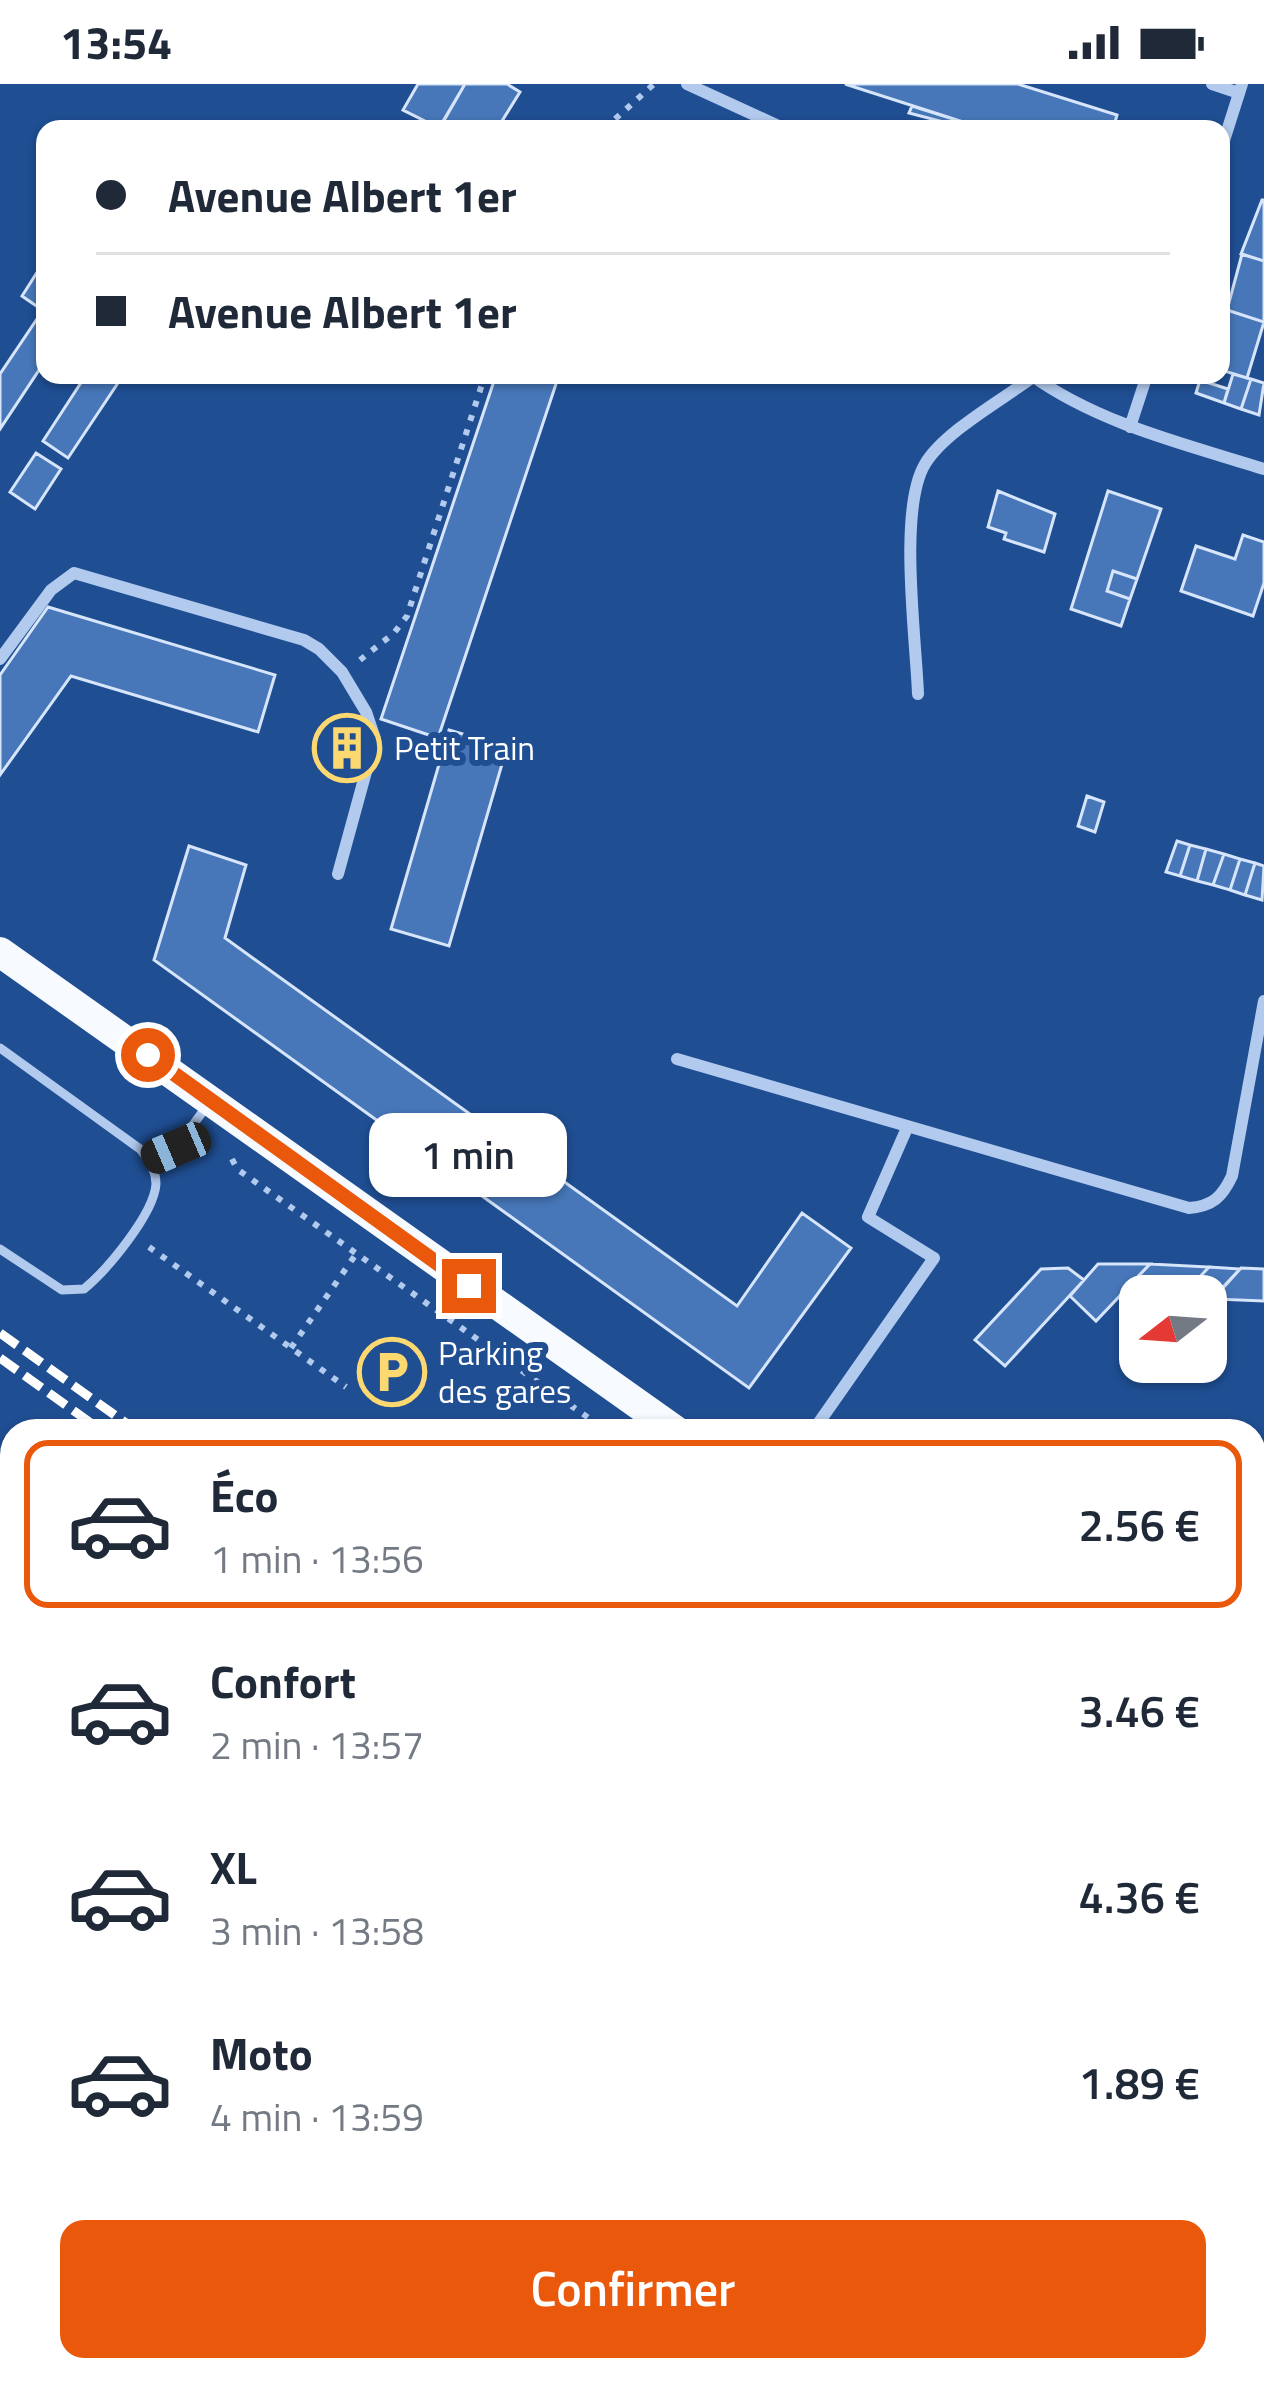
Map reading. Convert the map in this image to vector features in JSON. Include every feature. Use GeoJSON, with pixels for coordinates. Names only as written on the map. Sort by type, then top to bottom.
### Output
{"type":"FeatureCollection","features":[{"type":"Feature","properties":{"kind":"main road"},"geometry":{"type":"LineString","coordinates":[[0,952],[659,1419]]}},
{"type":"Feature","properties":{"kind":"street"},"geometry":{"type":"LineString","coordinates":[[687,84],[765,120]]}},
{"type":"Feature","properties":{"kind":"street"},"geometry":{"type":"LineString","coordinates":[[1212,84],[1241,89],[1230,123]]}},
{"type":"Feature","properties":{"kind":"street"},"geometry":{"type":"LineString","coordinates":[[918,694],[910,529],[915,492],[924,466],[939,447],[1022,384]]}},
{"type":"Feature","properties":{"kind":"street"},"geometry":{"type":"LineString","coordinates":[[1045,384],[1130,427],[1264,469]]}},
{"type":"Feature","properties":{"kind":"street"},"geometry":{"type":"LineString","coordinates":[[1130,427],[1144,384]]}},
{"type":"Feature","properties":{"kind":"street"},"geometry":{"type":"LineString","coordinates":[[0,659],[51,590],[74,574],[304,640],[319,649],[342,672],[367,712],[375,739],[338,874]]}},
{"type":"Feature","properties":{"kind":"street"},"geometry":{"type":"LineString","coordinates":[[677,1059],[1189,1208],[1206,1207],[1222,1196],[1232,1176],[1264,1001]]}},
{"type":"Feature","properties":{"kind":"street"},"geometry":{"type":"LineString","coordinates":[[821,1419],[934,1258],[868,1216],[907,1127]]}},
{"type":"Feature","properties":{"kind":"lane"},"geometry":{"type":"LineString","coordinates":[[0,1048],[140,1149],[149,1159],[156,1184],[131,1234],[97,1279],[74,1291],[46,1282],[0,1250]]}},
{"type":"Feature","properties":{"kind":"lane"},"geometry":{"type":"LineString","coordinates":[[149,1159],[176,1148],[211,1100]]}},
{"type":"Feature","properties":{"kind":"path"},"geometry":{"type":"LineString","coordinates":[[614,120],[654,84]]}},
{"type":"Feature","properties":{"kind":"path"},"geometry":{"type":"LineString","coordinates":[[342,672],[394,633],[407,616],[482,384]]}},
{"type":"Feature","properties":{"kind":"path"},"geometry":{"type":"LineString","coordinates":[[229,1154],[237,1168],[590,1419]]}},
{"type":"Feature","properties":{"kind":"path"},"geometry":{"type":"LineString","coordinates":[[131,1234],[346,1387]]}},
{"type":"Feature","properties":{"kind":"path"},"geometry":{"type":"LineString","coordinates":[[291,1348],[356,1254]]}},
{"type":"Feature","properties":{"kind":"building"},"geometry":{"type":"Polygon","coordinates":[[[418,84],[465,84],[444,120],[423,120],[403,110],[418,84]]]}},
{"type":"Feature","properties":{"kind":"building"},"geometry":{"type":"Polygon","coordinates":[[[465,84],[507,84],[520,92],[503,120],[444,120],[465,84]]]}},
{"type":"Feature","properties":{"kind":"building"},"geometry":{"type":"Polygon","coordinates":[[[845,84],[1018,84],[1117,115],[1116,120],[957,120],[845,84]]]}},
{"type":"Feature","properties":{"kind":"building"},"geometry":{"type":"Polygon","coordinates":[[[912,106],[956,120],[936,120],[909,113],[912,106]]]}},
{"type":"Feature","properties":{"kind":"building"},"geometry":{"type":"Polygon","coordinates":[[[1264,200],[1264,261],[1241,254],[1264,200]]]}},
{"type":"Feature","properties":{"kind":"building"},"geometry":{"type":"Polygon","coordinates":[[[1242,254],[1264,261],[1264,322],[1230,311],[1242,254]]]}},
{"type":"Feature","properties":{"kind":"building"},"geometry":{"type":"Polygon","coordinates":[[[36,274],[36,306],[22,296],[36,274]]]}},
{"type":"Feature","properties":{"kind":"building"},"geometry":{"type":"Polygon","coordinates":[[[1230,311],[1264,322],[1247,378],[1230,373],[1230,311]]]}},
{"type":"Feature","properties":{"kind":"building"},"geometry":{"type":"Polygon","coordinates":[[[36,320],[36,375],[0,429],[0,374],[36,320]]]}},
{"type":"Feature","properties":{"kind":"building"},"geometry":{"type":"Polygon","coordinates":[[[1233,374],[1251,379],[1241,409],[1224,403],[1233,374]]]}},
{"type":"Feature","properties":{"kind":"building"},"geometry":{"type":"Polygon","coordinates":[[[1251,379],[1264,383],[1259,415],[1241,409],[1251,379]]]}},
{"type":"Feature","properties":{"kind":"building"},"geometry":{"type":"Polygon","coordinates":[[[80,384],[117,384],[68,458],[43,441],[80,384]]]}},
{"type":"Feature","properties":{"kind":"building"},"geometry":{"type":"Polygon","coordinates":[[[493,384],[556,384],[438,738],[381,719],[493,384]]]}},
{"type":"Feature","properties":{"kind":"building"},"geometry":{"type":"Polygon","coordinates":[[[1199,384],[1228,389],[1224,403],[1196,393],[1199,384]]]}},
{"type":"Feature","properties":{"kind":"building"},"geometry":{"type":"Polygon","coordinates":[[[36,453],[61,469],[35,509],[10,492],[36,453]]]}},
{"type":"Feature","properties":{"kind":"building"},"geometry":{"type":"Polygon","coordinates":[[[998,491],[1055,514],[1044,552],[1004,539],[1006,533],[988,527],[998,491]]]}},
{"type":"Feature","properties":{"kind":"building"},"geometry":{"type":"Polygon","coordinates":[[[1108,491],[1161,509],[1137,579],[1113,571],[1107,591],[1130,599],[1121,626],[1071,609],[1108,491]]]}},
{"type":"Feature","properties":{"kind":"building"},"geometry":{"type":"Polygon","coordinates":[[[1243,535],[1264,542],[1264,583],[1253,616],[1181,591],[1196,546],[1235,559],[1243,535]]]}},
{"type":"Feature","properties":{"kind":"building"},"geometry":{"type":"Polygon","coordinates":[[[1113,571],[1137,579],[1130,599],[1107,591],[1113,571]]]}},
{"type":"Feature","properties":{"kind":"building"},"geometry":{"type":"Polygon","coordinates":[[[48,607],[275,675],[258,732],[71,676],[0,775],[0,675],[48,607]]]}},
{"type":"Feature","properties":{"kind":"building"},"geometry":{"type":"Polygon","coordinates":[[[449,730],[507,747],[449,946],[391,929],[449,730]]]}},
{"type":"Feature","properties":{"kind":"building"},"geometry":{"type":"Polygon","coordinates":[[[1087,796],[1104,802],[1095,832],[1078,826],[1087,796]]]}},
{"type":"Feature","properties":{"kind":"building"},"geometry":{"type":"Polygon","coordinates":[[[1177,841],[1190,845],[1180,876],[1166,872],[1177,841]]]}},
{"type":"Feature","properties":{"kind":"building"},"geometry":{"type":"Polygon","coordinates":[[[1190,845],[1206,849],[1197,881],[1180,876],[1190,845]]]}},
{"type":"Feature","properties":{"kind":"building"},"geometry":{"type":"Polygon","coordinates":[[[189,846],[246,865],[225,938],[737,1306],[802,1213],[851,1248],[749,1388],[154,960],[189,846]]]}},
{"type":"Feature","properties":{"kind":"building"},"geometry":{"type":"Polygon","coordinates":[[[1206,849],[1224,854],[1213,885],[1197,881],[1206,849]]]}},
{"type":"Feature","properties":{"kind":"building"},"geometry":{"type":"Polygon","coordinates":[[[1224,854],[1240,859],[1230,890],[1213,885],[1224,854]]]}},
{"type":"Feature","properties":{"kind":"building"},"geometry":{"type":"Polygon","coordinates":[[[1240,859],[1255,863],[1245,895],[1230,890],[1240,859]]]}},
{"type":"Feature","properties":{"kind":"building"},"geometry":{"type":"Polygon","coordinates":[[[1255,863],[1264,866],[1262,900],[1245,895],[1255,863]]]}},
{"type":"Feature","properties":{"kind":"building"},"geometry":{"type":"Polygon","coordinates":[[[1098,1264],[1150,1264],[1140,1275],[1119,1275],[1119,1297],[1096,1321],[1070,1296],[1098,1264]]]}},
{"type":"Feature","properties":{"kind":"building"},"geometry":{"type":"Polygon","coordinates":[[[1150,1264],[1209,1267],[1202,1275],[1139,1275],[1150,1264]]]}},
{"type":"Feature","properties":{"kind":"building"},"geometry":{"type":"Polygon","coordinates":[[[1209,1267],[1240,1269],[1227,1283],[1227,1275],[1202,1275],[1209,1267]]]}},
{"type":"Feature","properties":{"kind":"building"},"geometry":{"type":"Polygon","coordinates":[[[1068,1268],[1084,1280],[1005,1366],[975,1340],[1041,1269],[1068,1268]]]}},
{"type":"Feature","properties":{"kind":"building"},"geometry":{"type":"Polygon","coordinates":[[[1241,1268],[1264,1269],[1264,1301],[1227,1300],[1227,1284],[1241,1268]]]}},
{"type":"Feature","properties":{"kind":"railway"},"geometry":{"type":"LineString","coordinates":[[0,1333],[120,1419]]}},
{"type":"Feature","properties":{"kind":"railway"},"geometry":{"type":"LineString","coordinates":[[0,1358],[85,1419]]}},
{"type":"Feature","properties":{"kind":"place","name":"Petit Train"},"geometry":{"type":"Point","coordinates":[347,748]}},
{"type":"Feature","properties":{"kind":"place","name":"Parking des gares"},"geometry":{"type":"Point","coordinates":[392,1372]}},
{"type":"Feature","properties":{"kind":"route"},"geometry":{"type":"LineString","coordinates":[[148,1055],[469,1286]]}}]}
